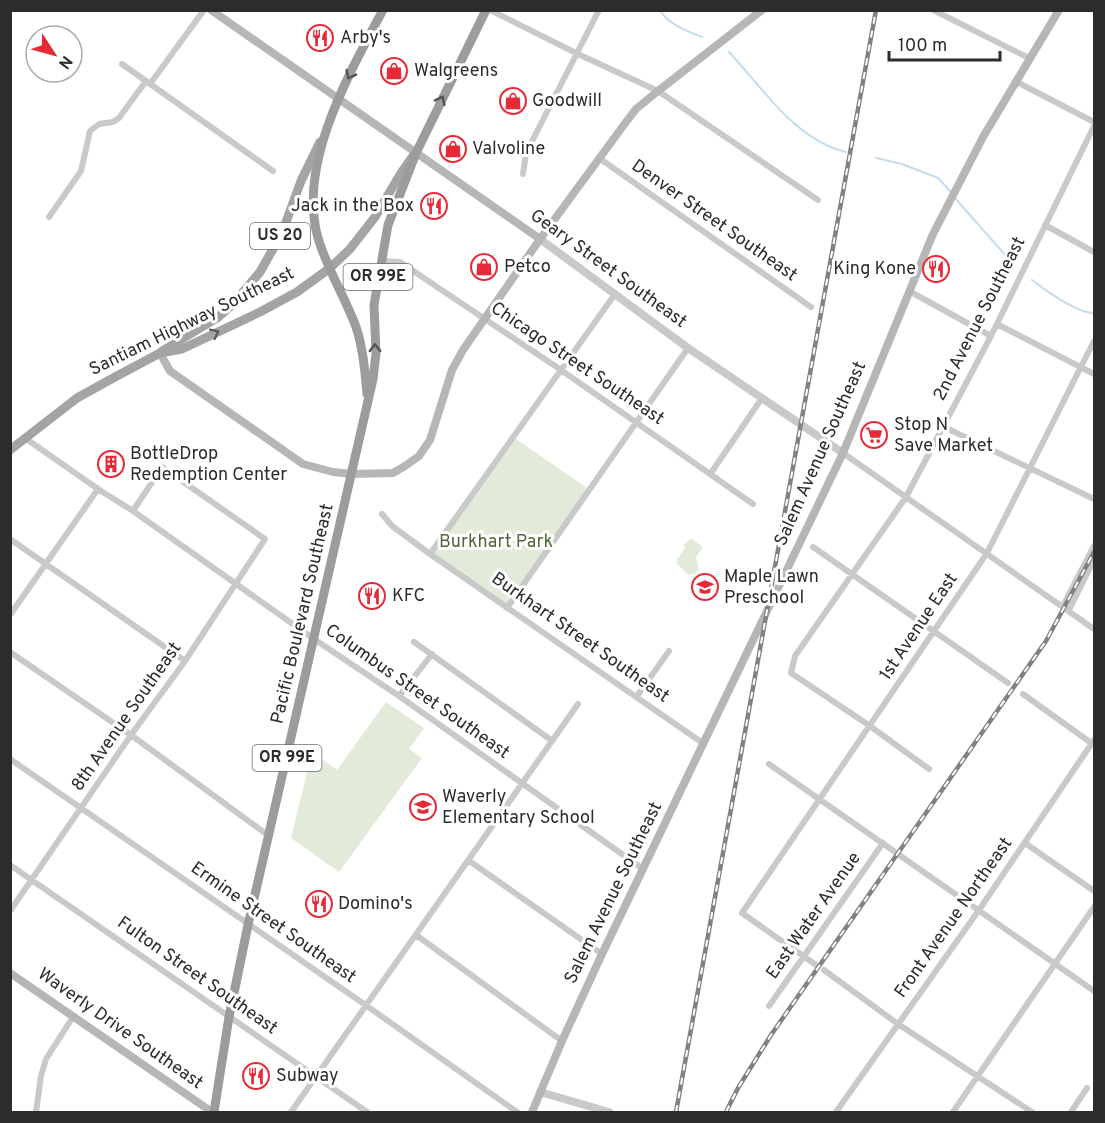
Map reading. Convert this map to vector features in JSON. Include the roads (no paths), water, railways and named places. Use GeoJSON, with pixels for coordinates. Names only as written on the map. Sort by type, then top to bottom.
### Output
{"type":"FeatureCollection","features":[{"type":"Feature","properties":{"kind":"highway","name":"US 20"},"geometry":{"type":"LineString","coordinates":[[325,134],[338,100],[383,10]]}},
{"type":"Feature","properties":{"kind":"highway","name":"Pacific Boulevard Southeast"},"geometry":{"type":"LineString","coordinates":[[213,1113],[248,924],[374,379],[376,354],[374,304],[388,225],[416,153],[488,10]]}},
{"type":"Feature","properties":{"kind":"highway","name":"Pacific Boulevard Southeast"},"geometry":{"type":"LineString","coordinates":[[325,134],[315,183],[314,212],[318,237],[356,327],[364,363],[367,405]]}},
{"type":"Feature","properties":{"kind":"main road","name":"Geary Street Southeast"},"geometry":{"type":"LineString","coordinates":[[211,10],[540,239]]}},
{"type":"Feature","properties":{"kind":"main road"},"geometry":{"type":"LineString","coordinates":[[160,353],[170,371],[303,464],[351,474],[393,472],[419,456],[430,440],[452,370],[540,239],[636,109],[762,10]]}},
{"type":"Feature","properties":{"kind":"main road","name":"Salem Avenue Southeast"},"geometry":{"type":"LineString","coordinates":[[532,1113],[602,954],[843,453],[933,234],[957,184],[1015,81],[1059,10]]}},
{"type":"Feature","properties":{"kind":"main road","name":"US 20"},"geometry":{"type":"LineString","coordinates":[[160,353],[217,318],[239,298],[260,272],[282,233],[301,181],[325,134]]}},
{"type":"Feature","properties":{"kind":"main road","name":"Santiam Highway Southeast"},"geometry":{"type":"LineString","coordinates":[[10,450],[77,398],[160,353],[182,349],[260,312],[297,291],[330,268],[350,249],[375,217],[401,173],[416,153]]}},
{"type":"Feature","properties":{"kind":"main road","name":"Waverly Drive Southeast"},"geometry":{"type":"LineString","coordinates":[[10,974],[213,1113]]}},
{"type":"Feature","properties":{"kind":"street"},"geometry":{"type":"LineString","coordinates":[[49,216],[81,171],[90,131],[99,124],[113,122],[119,118],[204,10]]}},
{"type":"Feature","properties":{"kind":"street"},"geometry":{"type":"LineString","coordinates":[[488,10],[658,91],[818,200]]}},
{"type":"Feature","properties":{"kind":"street"},"geometry":{"type":"LineString","coordinates":[[523,174],[526,153],[599,10]]}},
{"type":"Feature","properties":{"kind":"street"},"geometry":{"type":"LineString","coordinates":[[933,10],[1029,58]]}},
{"type":"Feature","properties":{"kind":"street"},"geometry":{"type":"LineString","coordinates":[[122,64],[273,171]]}},
{"type":"Feature","properties":{"kind":"street"},"geometry":{"type":"LineString","coordinates":[[1015,81],[1095,124]]}},
{"type":"Feature","properties":{"kind":"street","name":"2nd Avenue Southeast"},"geometry":{"type":"LineString","coordinates":[[870,726],[791,673],[795,656],[906,497],[991,336],[1095,124]]}},
{"type":"Feature","properties":{"kind":"street","name":"Denver Street Southeast"},"geometry":{"type":"LineString","coordinates":[[598,158],[811,307]]}},
{"type":"Feature","properties":{"kind":"street"},"geometry":{"type":"LineString","coordinates":[[1045,225],[1095,252]]}},
{"type":"Feature","properties":{"kind":"street","name":"Geary Street Southeast"},"geometry":{"type":"LineString","coordinates":[[540,239],[688,348],[1095,628]]}},
{"type":"Feature","properties":{"kind":"street","name":"Chicago Street Southeast"},"geometry":{"type":"LineString","coordinates":[[381,261],[400,262],[637,422],[753,504]]}},
{"type":"Feature","properties":{"kind":"street"},"geometry":{"type":"LineString","coordinates":[[909,291],[991,336]]}},
{"type":"Feature","properties":{"kind":"street"},"geometry":{"type":"LineString","coordinates":[[430,554],[615,294]]}},
{"type":"Feature","properties":{"kind":"street"},"geometry":{"type":"LineString","coordinates":[[997,324],[1095,374]]}},
{"type":"Feature","properties":{"kind":"street","name":"1st Avenue East"},"geometry":{"type":"LineString","coordinates":[[804,956],[742,914],[987,553],[1095,341]]}},
{"type":"Feature","properties":{"kind":"street"},"geometry":{"type":"LineString","coordinates":[[507,608],[688,348]]}},
{"type":"Feature","properties":{"kind":"street"},"geometry":{"type":"LineString","coordinates":[[711,473],[762,398]]}},
{"type":"Feature","properties":{"kind":"street"},"geometry":{"type":"LineString","coordinates":[[942,426],[1095,500]]}},
{"type":"Feature","properties":{"kind":"street","name":"Columbus Street Southeast"},"geometry":{"type":"LineString","coordinates":[[25,438],[399,696],[643,869]]}},
{"type":"Feature","properties":{"kind":"street","name":"8th Avenue Southeast"},"geometry":{"type":"LineString","coordinates":[[10,911],[131,735],[185,661],[265,539],[162,467],[133,511]]}},
{"type":"Feature","properties":{"kind":"street"},"geometry":{"type":"LineString","coordinates":[[10,615],[98,489]]}},
{"type":"Feature","properties":{"kind":"street","name":"Burkhart Street Southeast"},"geometry":{"type":"LineString","coordinates":[[382,514],[392,526],[430,554],[704,744]]}},
{"type":"Feature","properties":{"kind":"street"},"geometry":{"type":"LineString","coordinates":[[10,539],[185,661]]}},
{"type":"Feature","properties":{"kind":"street"},"geometry":{"type":"LineString","coordinates":[[1066,608],[1095,546]]}},
{"type":"Feature","properties":{"kind":"street"},"geometry":{"type":"LineString","coordinates":[[813,547],[1008,682]]}},
{"type":"Feature","properties":{"kind":"street"},"geometry":{"type":"LineString","coordinates":[[1066,608],[1095,560]]}},
{"type":"Feature","properties":{"kind":"street"},"geometry":{"type":"LineString","coordinates":[[414,642],[551,740]]}},
{"type":"Feature","properties":{"kind":"street"},"geometry":{"type":"LineString","coordinates":[[637,696],[669,651]]}},
{"type":"Feature","properties":{"kind":"street"},"geometry":{"type":"LineString","coordinates":[[10,652],[131,735],[269,836]]}},
{"type":"Feature","properties":{"kind":"street"},"geometry":{"type":"LineString","coordinates":[[399,696],[432,654]]}},
{"type":"Feature","properties":{"kind":"street"},"geometry":{"type":"LineString","coordinates":[[1023,694],[1094,743]]}},
{"type":"Feature","properties":{"kind":"street"},"geometry":{"type":"LineString","coordinates":[[291,1113],[578,704]]}},
{"type":"Feature","properties":{"kind":"street"},"geometry":{"type":"LineString","coordinates":[[870,726],[929,769]]}},
{"type":"Feature","properties":{"kind":"street","name":"Front Avenue Northeast"},"geometry":{"type":"LineString","coordinates":[[836,1113],[1094,743]]}},
{"type":"Feature","properties":{"kind":"street","name":"Ermine Street Southeast"},"geometry":{"type":"LineString","coordinates":[[10,759],[367,1006],[517,1113]]}},
{"type":"Feature","properties":{"kind":"street"},"geometry":{"type":"LineString","coordinates":[[770,764],[1095,991]]}},
{"type":"Feature","properties":{"kind":"street","name":"East Water Avenue"},"geometry":{"type":"LineString","coordinates":[[769,1006],[883,843]]}},
{"type":"Feature","properties":{"kind":"street"},"geometry":{"type":"LineString","coordinates":[[1025,843],[1095,891]]}},
{"type":"Feature","properties":{"kind":"street"},"geometry":{"type":"LineString","coordinates":[[468,860],[602,954]]}},
{"type":"Feature","properties":{"kind":"street","name":"Fulton Street Southeast"},"geometry":{"type":"LineString","coordinates":[[10,865],[366,1113]]}},
{"type":"Feature","properties":{"kind":"street"},"geometry":{"type":"LineString","coordinates":[[953,1113],[1095,907]]}},
{"type":"Feature","properties":{"kind":"street"},"geometry":{"type":"LineString","coordinates":[[416,935],[562,1041]]}},
{"type":"Feature","properties":{"kind":"street"},"geometry":{"type":"LineString","coordinates":[[804,956],[816,964]]}},
{"type":"Feature","properties":{"kind":"street"},"geometry":{"type":"LineString","coordinates":[[824,970],[898,1024],[1032,1113]]}},
{"type":"Feature","properties":{"kind":"street"},"geometry":{"type":"LineString","coordinates":[[36,1113],[41,1076],[46,1059],[73,1017]]}},
{"type":"Feature","properties":{"kind":"street"},"geometry":{"type":"LineString","coordinates":[[1071,1113],[1087,1088]]}},
{"type":"Feature","properties":{"kind":"street"},"geometry":{"type":"LineString","coordinates":[[540,1092],[609,1113]]}},
{"type":"Feature","properties":{"kind":"waterway"},"geometry":{"type":"LineString","coordinates":[[660,10],[673,23],[702,37]]}},
{"type":"Feature","properties":{"kind":"waterway"},"geometry":{"type":"LineString","coordinates":[[729,52],[796,125],[811,137],[846,152]]}},
{"type":"Feature","properties":{"kind":"waterway"},"geometry":{"type":"LineString","coordinates":[[876,158],[902,164],[938,178],[951,192]]}},
{"type":"Feature","properties":{"kind":"waterway"},"geometry":{"type":"LineString","coordinates":[[954,197],[1007,257]]}},
{"type":"Feature","properties":{"kind":"waterway"},"geometry":{"type":"LineString","coordinates":[[1032,280],[1071,305],[1094,313]]}},
{"type":"Feature","properties":{"kind":"railway"},"geometry":{"type":"LineString","coordinates":[[676,1112],[876,10]]}},
{"type":"Feature","properties":{"kind":"railway"},"geometry":{"type":"LineString","coordinates":[[726,1112],[771,1035],[1046,641],[1094,552]]}},
{"type":"Feature","properties":{"kind":"place","name":"Arby's"},"geometry":{"type":"Point","coordinates":[320,38]}},
{"type":"Feature","properties":{"kind":"place","name":"Walgreens"},"geometry":{"type":"Point","coordinates":[394,71]}},
{"type":"Feature","properties":{"kind":"place","name":"Goodwill"},"geometry":{"type":"Point","coordinates":[513,101]}},
{"type":"Feature","properties":{"kind":"place","name":"Valvoline"},"geometry":{"type":"Point","coordinates":[453,149]}},
{"type":"Feature","properties":{"kind":"place","name":"Jack in the Box"},"geometry":{"type":"Point","coordinates":[434,206]}},
{"type":"Feature","properties":{"kind":"place","name":"Petco"},"geometry":{"type":"Point","coordinates":[484,267]}},
{"type":"Feature","properties":{"kind":"place","name":"King Kone"},"geometry":{"type":"Point","coordinates":[936,269]}},
{"type":"Feature","properties":{"kind":"place","name":"Stop N Save Market"},"geometry":{"type":"Point","coordinates":[874,435]}},
{"type":"Feature","properties":{"kind":"place","name":"BottleDrop Redemption Center"},"geometry":{"type":"Point","coordinates":[111,464]}},
{"type":"Feature","properties":{"kind":"place","name":"Maple Lawn Preschool"},"geometry":{"type":"Point","coordinates":[705,587]}},
{"type":"Feature","properties":{"kind":"place","name":"KFC"},"geometry":{"type":"Point","coordinates":[372,596]}},
{"type":"Feature","properties":{"kind":"place","name":"Waverly Elementary School"},"geometry":{"type":"Point","coordinates":[423,807]}},
{"type":"Feature","properties":{"kind":"place","name":"Domino's"},"geometry":{"type":"Point","coordinates":[319,904]}},
{"type":"Feature","properties":{"kind":"place","name":"Subway"},"geometry":{"type":"Point","coordinates":[256,1076]}},
{"type":"Feature","properties":{"kind":"park label","name":"Burkhart Park"},"geometry":{"type":"Point","coordinates":[496,542]}}]}
